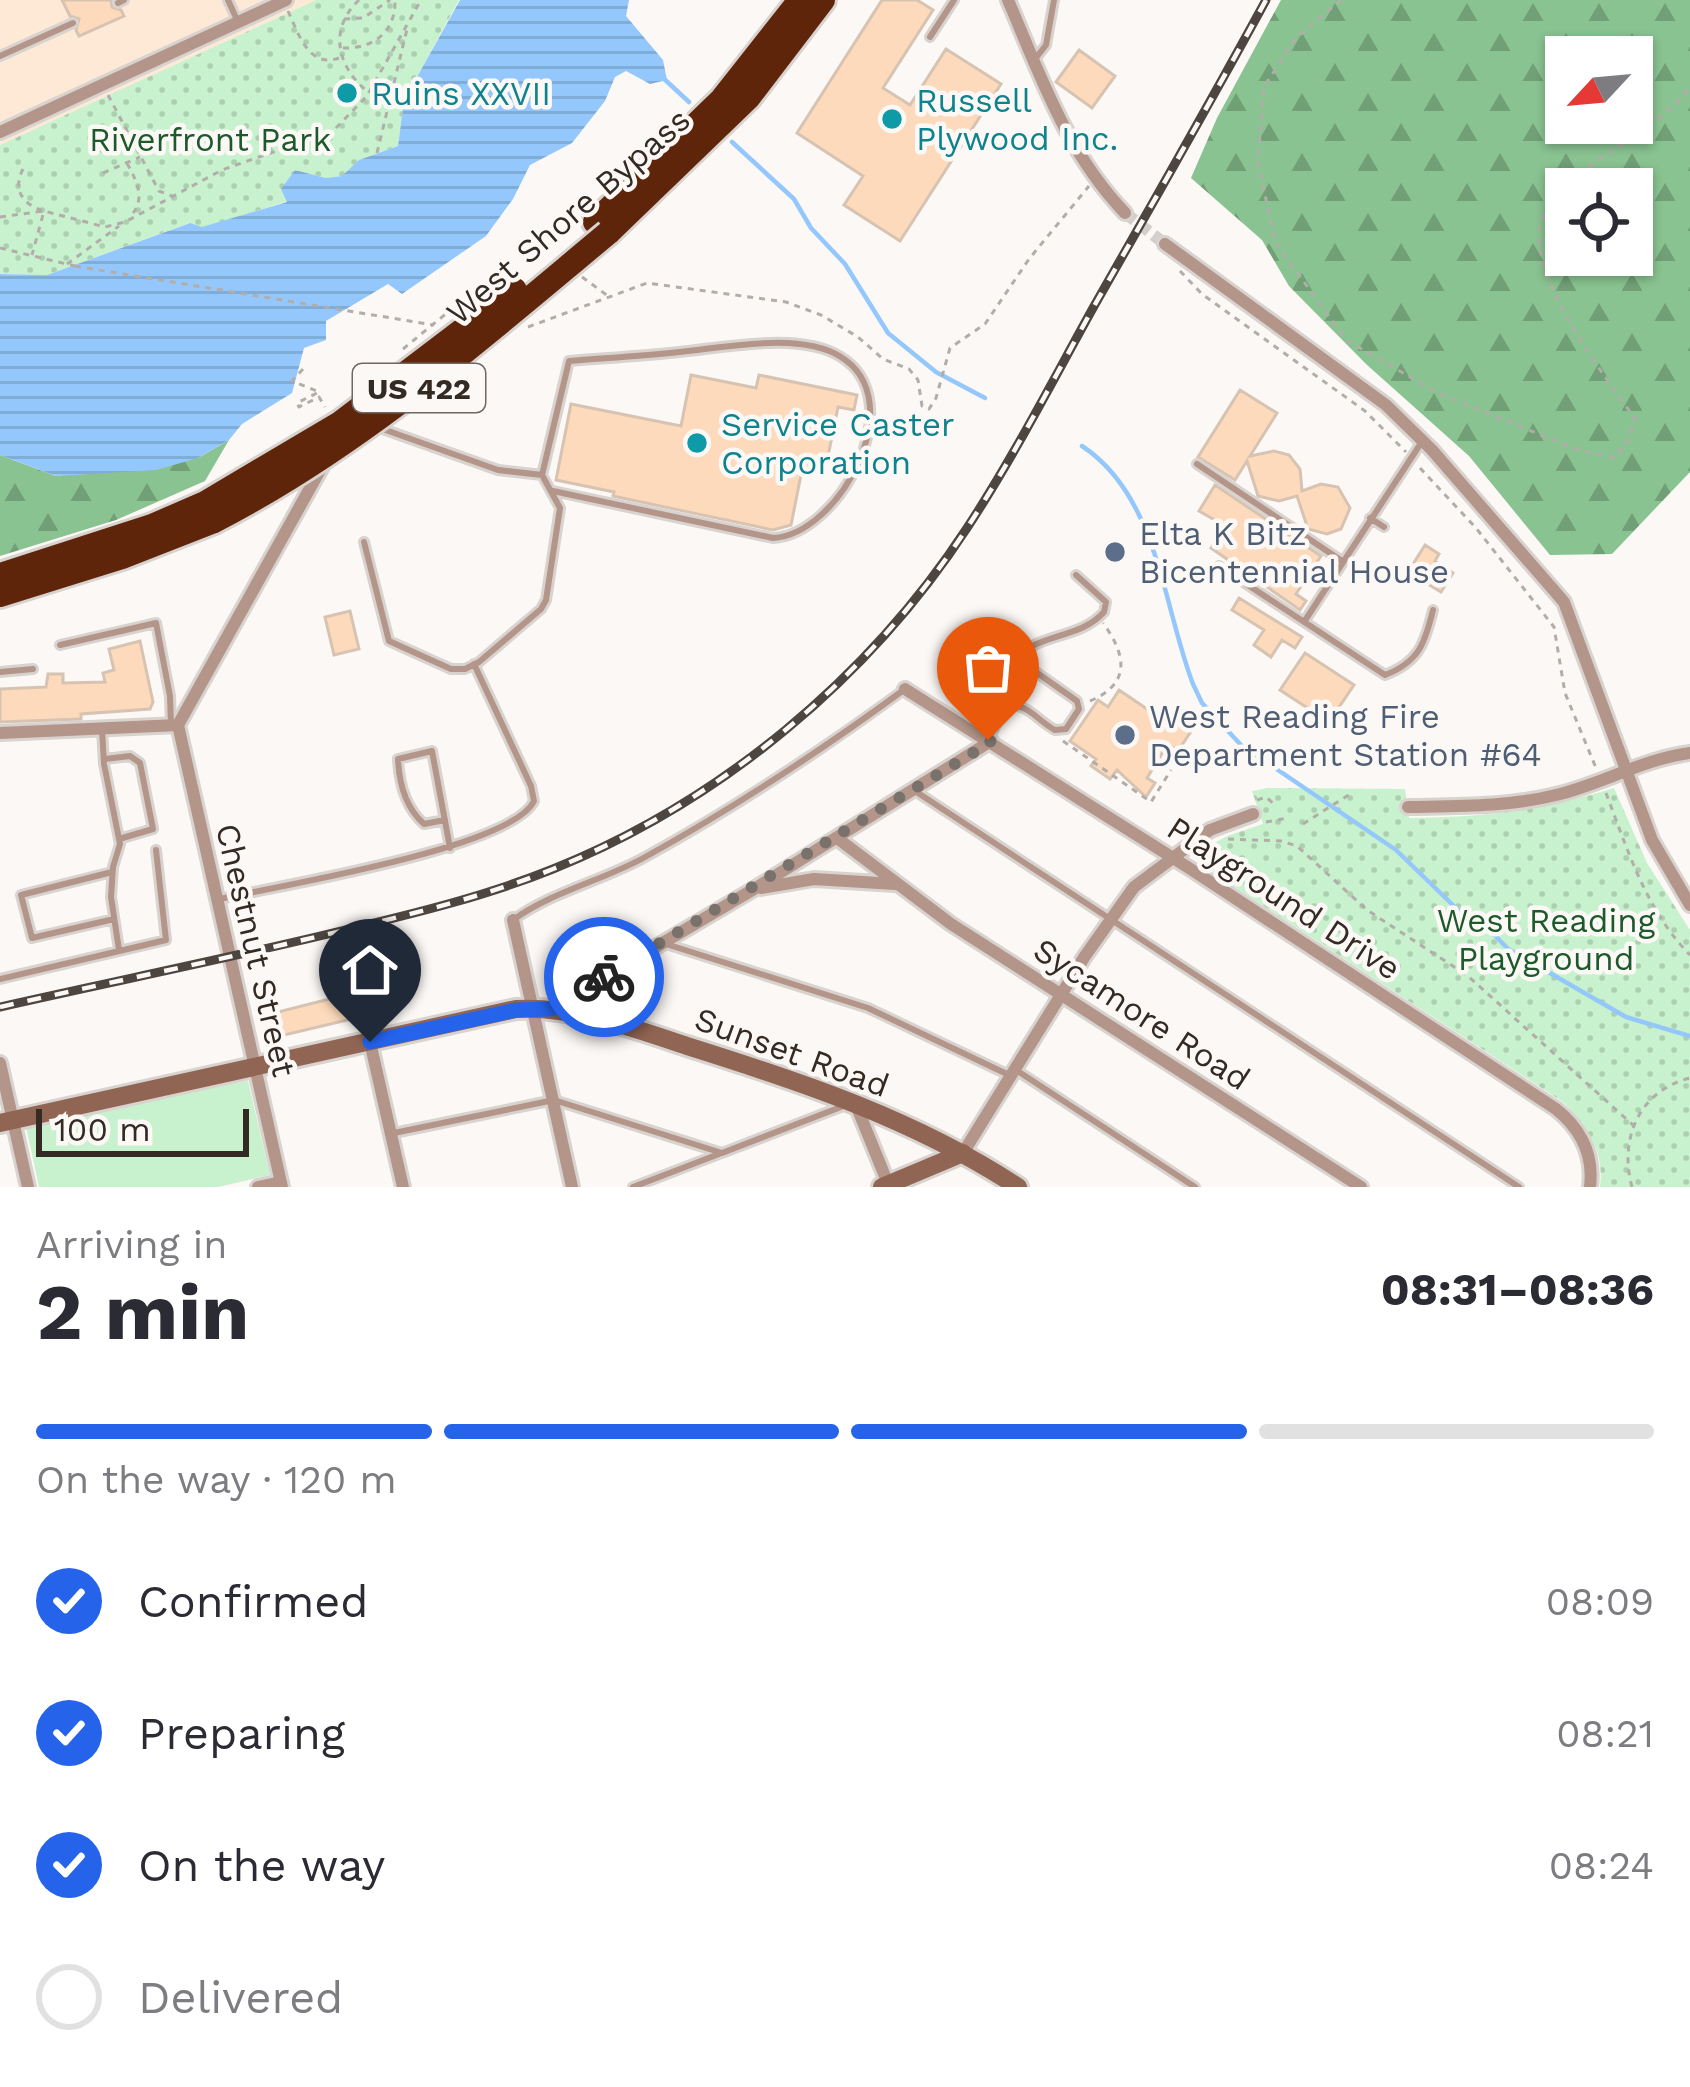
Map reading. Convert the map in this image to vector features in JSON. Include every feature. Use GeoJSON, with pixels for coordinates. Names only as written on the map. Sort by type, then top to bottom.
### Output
{"type":"FeatureCollection","features":[{"type":"Feature","properties":{"kind":"highway","name":"West Shore Bypass"},"geometry":{"type":"LineString","coordinates":[[602,228],[722,99],[800,0]]}},
{"type":"Feature","properties":{"kind":"highway","name":"West Shore Bypass"},"geometry":{"type":"LineString","coordinates":[[0,574],[261,497],[350,439],[442,371],[748,97],[823,0]]}},
{"type":"Feature","properties":{"kind":"highway","name":"West Shore Bypass"},"geometry":{"type":"LineString","coordinates":[[0,595],[122,557],[210,512]]}},
{"type":"Feature","properties":{"kind":"highway"},"geometry":{"type":"LineString","coordinates":[[0,606],[64,585],[122,557]]}},
{"type":"Feature","properties":{"kind":"street"},"geometry":{"type":"LineString","coordinates":[[1008,0],[1033,61],[1094,180],[1125,213]]}},
{"type":"Feature","properties":{"kind":"street"},"geometry":{"type":"LineString","coordinates":[[0,133],[285,1]]}},
{"type":"Feature","properties":{"kind":"street"},"geometry":{"type":"LineString","coordinates":[[1165,244],[1386,405],[1423,440],[1564,602],[1624,772],[1652,839],[1690,905]]}},
{"type":"Feature","properties":{"kind":"street"},"geometry":{"type":"LineString","coordinates":[[0,733],[175,725],[342,434]]}},
{"type":"Feature","properties":{"kind":"street","name":"Playground Drive"},"geometry":{"type":"LineString","coordinates":[[904,689],[1171,857],[1565,1116],[1585,1143],[1591,1161],[1590,1187]]}},
{"type":"Feature","properties":{"kind":"street","name":"Chestnut Street"},"geometry":{"type":"LineString","coordinates":[[175,725],[281,1185]]}},
{"type":"Feature","properties":{"kind":"street"},"geometry":{"type":"LineString","coordinates":[[6,1122],[543,1009],[754,889],[989,741]]}},
{"type":"Feature","properties":{"kind":"street"},"geometry":{"type":"LineString","coordinates":[[1408,807],[1530,800],[1690,753]]}},
{"type":"Feature","properties":{"kind":"street"},"geometry":{"type":"LineString","coordinates":[[854,1103],[886,1186],[963,1153],[1134,887],[1210,830],[1258,812]]}},
{"type":"Feature","properties":{"kind":"street","name":"Sycamore Road"},"geometry":{"type":"LineString","coordinates":[[837,838],[874,862],[895,884],[1361,1187]]}},
{"type":"Feature","properties":{"kind":"street","name":"Sycamore Road"},"geometry":{"type":"LineString","coordinates":[[754,889],[814,879],[895,884]]}},
{"type":"Feature","properties":{"kind":"street"},"geometry":{"type":"LineString","coordinates":[[513,920],[543,1009],[554,1100],[572,1187]]}},
{"type":"Feature","properties":{"kind":"street","name":"Sunset Road"},"geometry":{"type":"LineString","coordinates":[[543,1009],[644,1032],[819,1088],[963,1153],[1018,1187]]}},
{"type":"Feature","properties":{"kind":"street"},"geometry":{"type":"LineString","coordinates":[[370,1042],[403,1187]]}},
{"type":"Feature","properties":{"kind":"street"},"geometry":{"type":"LineString","coordinates":[[0,1063],[6,1122],[28,1187]]}},
{"type":"Feature","properties":{"kind":"street"},"geometry":{"type":"LineString","coordinates":[[258,1187],[281,1185]]}},
{"type":"Feature","properties":{"kind":"lane"},"geometry":{"type":"LineString","coordinates":[[227,0],[238,22]]}},
{"type":"Feature","properties":{"kind":"lane"},"geometry":{"type":"LineString","coordinates":[[930,37],[954,0]]}},
{"type":"Feature","properties":{"kind":"lane"},"geometry":{"type":"LineString","coordinates":[[1033,61],[1046,45],[1054,0]]}},
{"type":"Feature","properties":{"kind":"lane"},"geometry":{"type":"LineString","coordinates":[[0,56],[73,23]]}},
{"type":"Feature","properties":{"kind":"lane"},"geometry":{"type":"LineString","coordinates":[[542,475],[569,361],[737,343],[786,345],[844,358],[861,377],[871,400],[871,434],[851,477],[803,531],[790,537],[773,538],[554,490]]}},
{"type":"Feature","properties":{"kind":"lane"},"geometry":{"type":"LineString","coordinates":[[342,434],[360,421],[498,470],[542,475],[560,508],[541,609],[474,664],[451,669],[389,641],[364,542]]}},
{"type":"Feature","properties":{"kind":"lane"},"geometry":{"type":"LineString","coordinates":[[303,424],[326,460]]}},
{"type":"Feature","properties":{"kind":"lane"},"geometry":{"type":"LineString","coordinates":[[1304,622],[1423,440]]}},
{"type":"Feature","properties":{"kind":"lane"},"geometry":{"type":"LineString","coordinates":[[1197,464],[1342,561]]}},
{"type":"Feature","properties":{"kind":"lane"},"geometry":{"type":"LineString","coordinates":[[1370,518],[1384,527]]}},
{"type":"Feature","properties":{"kind":"lane"},"geometry":{"type":"LineString","coordinates":[[1219,566],[1385,675],[1399,670],[1423,649],[1433,610]]}},
{"type":"Feature","properties":{"kind":"lane"},"geometry":{"type":"LineString","coordinates":[[989,741],[1004,707],[1000,680],[1016,658],[1036,641],[1099,618],[1106,602],[1076,575]]}},
{"type":"Feature","properties":{"kind":"lane"},"geometry":{"type":"LineString","coordinates":[[61,645],[156,623],[175,725]]}},
{"type":"Feature","properties":{"kind":"lane"},"geometry":{"type":"LineString","coordinates":[[1004,707],[1025,707],[1055,730],[1066,729],[1079,709],[1077,700],[1016,658]]}},
{"type":"Feature","properties":{"kind":"lane"},"geometry":{"type":"LineString","coordinates":[[217,899],[450,848],[525,814],[534,801],[531,786],[474,664]]}},
{"type":"Feature","properties":{"kind":"lane"},"geometry":{"type":"LineString","coordinates":[[0,672],[33,669]]}},
{"type":"Feature","properties":{"kind":"lane"},"geometry":{"type":"LineString","coordinates":[[513,920],[646,856],[726,810],[904,689]]}},
{"type":"Feature","properties":{"kind":"lane"},"geometry":{"type":"LineString","coordinates":[[102,728],[119,838],[112,872],[118,950]]}},
{"type":"Feature","properties":{"kind":"lane"},"geometry":{"type":"LineString","coordinates":[[445,820],[424,824],[412,814],[399,778],[398,759],[432,751],[445,820],[450,848]]}},
{"type":"Feature","properties":{"kind":"lane"},"geometry":{"type":"LineString","coordinates":[[104,759],[130,756],[140,763],[153,829],[119,838]]}},
{"type":"Feature","properties":{"kind":"lane"},"geometry":{"type":"LineString","coordinates":[[912,789],[1519,1187]]}},
{"type":"Feature","properties":{"kind":"lane"},"geometry":{"type":"LineString","coordinates":[[0,979],[166,940],[156,850]]}},
{"type":"Feature","properties":{"kind":"lane"},"geometry":{"type":"LineString","coordinates":[[112,872],[21,895],[32,938],[114,919]]}},
{"type":"Feature","properties":{"kind":"lane"},"geometry":{"type":"LineString","coordinates":[[662,943],[868,1008],[1011,1072],[1195,1187]]}},
{"type":"Feature","properties":{"kind":"lane"},"geometry":{"type":"LineString","coordinates":[[390,1133],[554,1100],[722,1153]]}},
{"type":"Feature","properties":{"kind":"lane"},"geometry":{"type":"LineString","coordinates":[[633,1187],[854,1103]]}},
{"type":"Feature","properties":{"kind":"path"},"geometry":{"type":"LineString","coordinates":[[359,0],[344,19],[340,48],[354,80],[369,93]]}},
{"type":"Feature","properties":{"kind":"path"},"geometry":{"type":"LineString","coordinates":[[340,48],[363,48],[381,38],[394,16],[393,0],[363,18],[344,19]]}},
{"type":"Feature","properties":{"kind":"path"},"geometry":{"type":"LineString","coordinates":[[67,264],[125,222],[173,196],[254,156],[333,131],[369,93],[421,0]]}},
{"type":"Feature","properties":{"kind":"path"},"geometry":{"type":"LineString","coordinates":[[1341,0],[1295,39],[1264,87],[1258,162],[1275,242],[1346,340],[1438,393],[1574,448],[1614,458],[1629,439],[1635,419],[1552,291],[1540,248],[1543,214],[1571,180],[1677,104],[1690,86]]}},
{"type":"Feature","properties":{"kind":"path"},"geometry":{"type":"LineString","coordinates":[[285,1],[318,60],[341,57]]}},
{"type":"Feature","properties":{"kind":"path"},"geometry":{"type":"LineString","coordinates":[[377,153],[409,18]]}},
{"type":"Feature","properties":{"kind":"path"},"geometry":{"type":"LineString","coordinates":[[103,86],[159,191],[173,196]]}},
{"type":"Feature","properties":{"kind":"path"},"geometry":{"type":"LineString","coordinates":[[103,173],[142,156]]}},
{"type":"Feature","properties":{"kind":"path"},"geometry":{"type":"LineString","coordinates":[[23,169],[18,186],[29,207],[105,227],[125,222],[140,205],[127,163]]}},
{"type":"Feature","properties":{"kind":"path"},"geometry":{"type":"LineString","coordinates":[[514,332],[647,283],[786,302],[821,315],[883,359],[909,369],[918,380],[922,406],[933,406],[950,348],[974,334],[997,310],[1029,259],[1094,180]]}},
{"type":"Feature","properties":{"kind":"path"},"geometry":{"type":"LineString","coordinates":[[0,217],[44,211]]}},
{"type":"Feature","properties":{"kind":"path"},"geometry":{"type":"LineString","coordinates":[[32,255],[44,211]]}},
{"type":"Feature","properties":{"kind":"path"},"geometry":{"type":"LineString","coordinates":[[1165,244],[1182,274],[1202,294],[1365,411],[1476,528],[1554,627],[1565,693],[1651,904],[1672,938],[1690,955]]}},
{"type":"Feature","properties":{"kind":"path"},"geometry":{"type":"LineString","coordinates":[[0,248],[75,266],[436,325]]}},
{"type":"Feature","properties":{"kind":"path"},"geometry":{"type":"LineString","coordinates":[[1329,363],[1346,340]]}},
{"type":"Feature","properties":{"kind":"path"},"geometry":{"type":"LineString","coordinates":[[303,370],[292,381],[319,392],[297,403],[299,407],[319,397],[326,408]]}},
{"type":"Feature","properties":{"kind":"path"},"geometry":{"type":"LineString","coordinates":[[1077,700],[1088,702],[1102,696],[1116,680],[1123,659],[1099,618]]}},
{"type":"Feature","properties":{"kind":"path"},"geometry":{"type":"LineString","coordinates":[[1055,730],[1068,747],[1151,802],[1171,770]]}},
{"type":"Feature","properties":{"kind":"path"},"geometry":{"type":"LineString","coordinates":[[1303,824],[1350,794]]}},
{"type":"Feature","properties":{"kind":"path"},"geometry":{"type":"LineString","coordinates":[[1275,805],[1266,797],[1258,812],[1288,818]]}},
{"type":"Feature","properties":{"kind":"path"},"geometry":{"type":"LineString","coordinates":[[1229,839],[1297,846],[1367,910],[1468,976],[1633,1125]]}},
{"type":"Feature","properties":{"kind":"path"},"geometry":{"type":"LineString","coordinates":[[1633,1187],[1626,1144],[1633,1125],[1656,1095],[1690,1078]]}},
{"type":"Feature","properties":{"kind":"shaded area"},"geometry":{"type":"Polygon","coordinates":[[[0,0],[316,0],[0,145],[0,0]]]}},
{"type":"Feature","properties":{"kind":"green space","name":"Riverfront Park"},"geometry":{"type":"Polygon","coordinates":[[[316,0],[459,0],[404,100],[398,146],[359,160],[343,176],[326,178],[295,170],[282,189],[288,201],[202,228],[189,223],[47,275],[0,274],[0,145],[316,0]]]}},
{"type":"Feature","properties":{"kind":"green space"},"geometry":{"type":"Polygon","coordinates":[[[1281,0],[1690,0],[1690,472],[1612,554],[1550,555],[1469,456],[1366,364],[1289,286],[1262,240],[1191,178],[1217,118],[1281,0]]]}},
{"type":"Feature","properties":{"kind":"green space"},"geometry":{"type":"Polygon","coordinates":[[[229,440],[205,481],[116,520],[0,556],[0,455],[56,476],[198,458],[229,440]]]}},
{"type":"Feature","properties":{"kind":"green space","name":"West Reading Playground"},"geometry":{"type":"Polygon","coordinates":[[[1614,788],[1647,863],[1690,930],[1690,1187],[1600,1187],[1600,1162],[1592,1140],[1563,1102],[1204,867],[1199,861],[1202,850],[1263,824],[1252,791],[1405,789],[1409,818],[1513,811],[1614,788]]]}},
{"type":"Feature","properties":{"kind":"green space"},"geometry":{"type":"Polygon","coordinates":[[[248,1081],[270,1175],[218,1187],[39,1187],[25,1122],[248,1081]]]}},
{"type":"Feature","properties":{"kind":"water"},"geometry":{"type":"Polygon","coordinates":[[[460,0],[629,0],[626,16],[663,60],[667,80],[650,84],[626,71],[615,77],[605,101],[572,143],[530,165],[486,236],[402,294],[388,284],[326,321],[326,340],[304,348],[292,393],[198,458],[156,470],[56,476],[0,455],[0,274],[47,275],[190,223],[202,227],[287,202],[281,189],[295,170],[326,178],[342,176],[359,160],[398,146],[404,100],[460,0]]]}},
{"type":"Feature","properties":{"kind":"building"},"geometry":{"type":"Polygon","coordinates":[[[62,0],[111,0],[112,7],[124,16],[79,36],[79,19],[70,16],[62,0]]]}},
{"type":"Feature","properties":{"kind":"building","name":"Russell Plywood Inc."},"geometry":{"type":"Polygon","coordinates":[[[882,0],[917,0],[933,10],[883,88],[910,105],[946,49],[1001,84],[900,241],[844,205],[863,176],[797,133],[882,0]]]}},
{"type":"Feature","properties":{"kind":"building"},"geometry":{"type":"Polygon","coordinates":[[[1079,50],[1115,76],[1092,108],[1056,82],[1079,50]]]}},
{"type":"Feature","properties":{"kind":"building","name":"Service Caster Corporation"},"geometry":{"type":"Polygon","coordinates":[[[691,375],[756,388],[759,375],[857,395],[854,410],[838,407],[820,474],[802,470],[791,525],[773,530],[556,480],[571,404],[681,426],[691,375]]]}},
{"type":"Feature","properties":{"kind":"building"},"geometry":{"type":"Polygon","coordinates":[[[1240,390],[1277,413],[1250,456],[1274,451],[1289,455],[1300,469],[1302,491],[1321,484],[1338,487],[1350,508],[1341,529],[1327,534],[1308,529],[1297,496],[1279,501],[1258,496],[1247,461],[1235,480],[1198,457],[1240,390]]]}},
{"type":"Feature","properties":{"kind":"building"},"geometry":{"type":"Polygon","coordinates":[[[1215,485],[1321,556],[1296,594],[1306,601],[1300,610],[1211,548],[1225,526],[1199,511],[1215,485]]]}},
{"type":"Feature","properties":{"kind":"building"},"geometry":{"type":"Polygon","coordinates":[[[1425,545],[1439,554],[1435,561],[1453,573],[1441,592],[1408,572],[1425,545]]]}},
{"type":"Feature","properties":{"kind":"building"},"geometry":{"type":"Polygon","coordinates":[[[1239,598],[1302,637],[1295,648],[1282,640],[1271,657],[1254,645],[1264,630],[1232,610],[1239,598]]]}},
{"type":"Feature","properties":{"kind":"building"},"geometry":{"type":"Polygon","coordinates":[[[350,611],[359,649],[334,655],[325,617],[350,611]]]}},
{"type":"Feature","properties":{"kind":"building"},"geometry":{"type":"Polygon","coordinates":[[[140,641],[153,702],[150,709],[81,714],[81,719],[0,722],[0,689],[46,687],[48,674],[63,674],[63,683],[105,682],[103,673],[114,670],[109,649],[140,641]]]}},
{"type":"Feature","properties":{"kind":"building"},"geometry":{"type":"Polygon","coordinates":[[[1305,653],[1354,685],[1329,722],[1280,690],[1305,653]]]}},
{"type":"Feature","properties":{"kind":"building"},"geometry":{"type":"Polygon","coordinates":[[[1119,690],[1156,715],[1162,705],[1194,727],[1178,751],[1168,744],[1147,778],[1155,783],[1146,797],[1117,770],[1110,779],[1091,766],[1096,759],[1070,741],[1098,700],[1108,707],[1119,690]]]}},
{"type":"Feature","properties":{"kind":"building"},"geometry":{"type":"Polygon","coordinates":[[[396,982],[402,1007],[280,1036],[274,1013],[396,982]]]}},
{"type":"Feature","properties":{"kind":"waterway"},"geometry":{"type":"LineString","coordinates":[[662,77],[689,102]]}},
{"type":"Feature","properties":{"kind":"waterway"},"geometry":{"type":"LineString","coordinates":[[732,142],[794,199],[811,228],[845,264],[888,333],[936,372],[985,398]]}},
{"type":"Feature","properties":{"kind":"waterway"},"geometry":{"type":"LineString","coordinates":[[1082,446],[1107,467],[1143,523],[1193,684],[1202,703],[1241,745],[1396,850],[1458,910],[1485,925],[1508,949],[1626,1017],[1690,1036]]}},
{"type":"Feature","properties":{"kind":"tunnel"},"geometry":{"type":"LineString","coordinates":[[1125,213],[1165,244]]}},
{"type":"Feature","properties":{"kind":"railway"},"geometry":{"type":"LineString","coordinates":[[0,1007],[372,924],[528,879],[674,809],[786,730],[884,635],[967,528],[1266,0]]}},
{"type":"Feature","properties":{"kind":"way so far"},"geometry":{"type":"LineString","coordinates":[[604,977],[809,855],[991,742],[988,740]]}},
{"type":"Feature","properties":{"kind":"place","name":"Ruins XXVII"},"geometry":{"type":"Point","coordinates":[347,93]}},
{"type":"Feature","properties":{"kind":"place","name":"Russell Plywood Inc."},"geometry":{"type":"Point","coordinates":[892,119]}},
{"type":"Feature","properties":{"kind":"place","name":"Service Caster Corporation"},"geometry":{"type":"Point","coordinates":[697,443]}},
{"type":"Feature","properties":{"kind":"place","name":"Elta K Bitz Bicentennial House"},"geometry":{"type":"Point","coordinates":[1115,552]}},
{"type":"Feature","properties":{"kind":"place","name":"West Reading Fire Department Station #64"},"geometry":{"type":"Point","coordinates":[1125,735]}},
{"type":"Feature","properties":{"kind":"route"},"geometry":{"type":"LineString","coordinates":[[370,1042],[516,1010],[551,1009],[604,977]]}}]}
